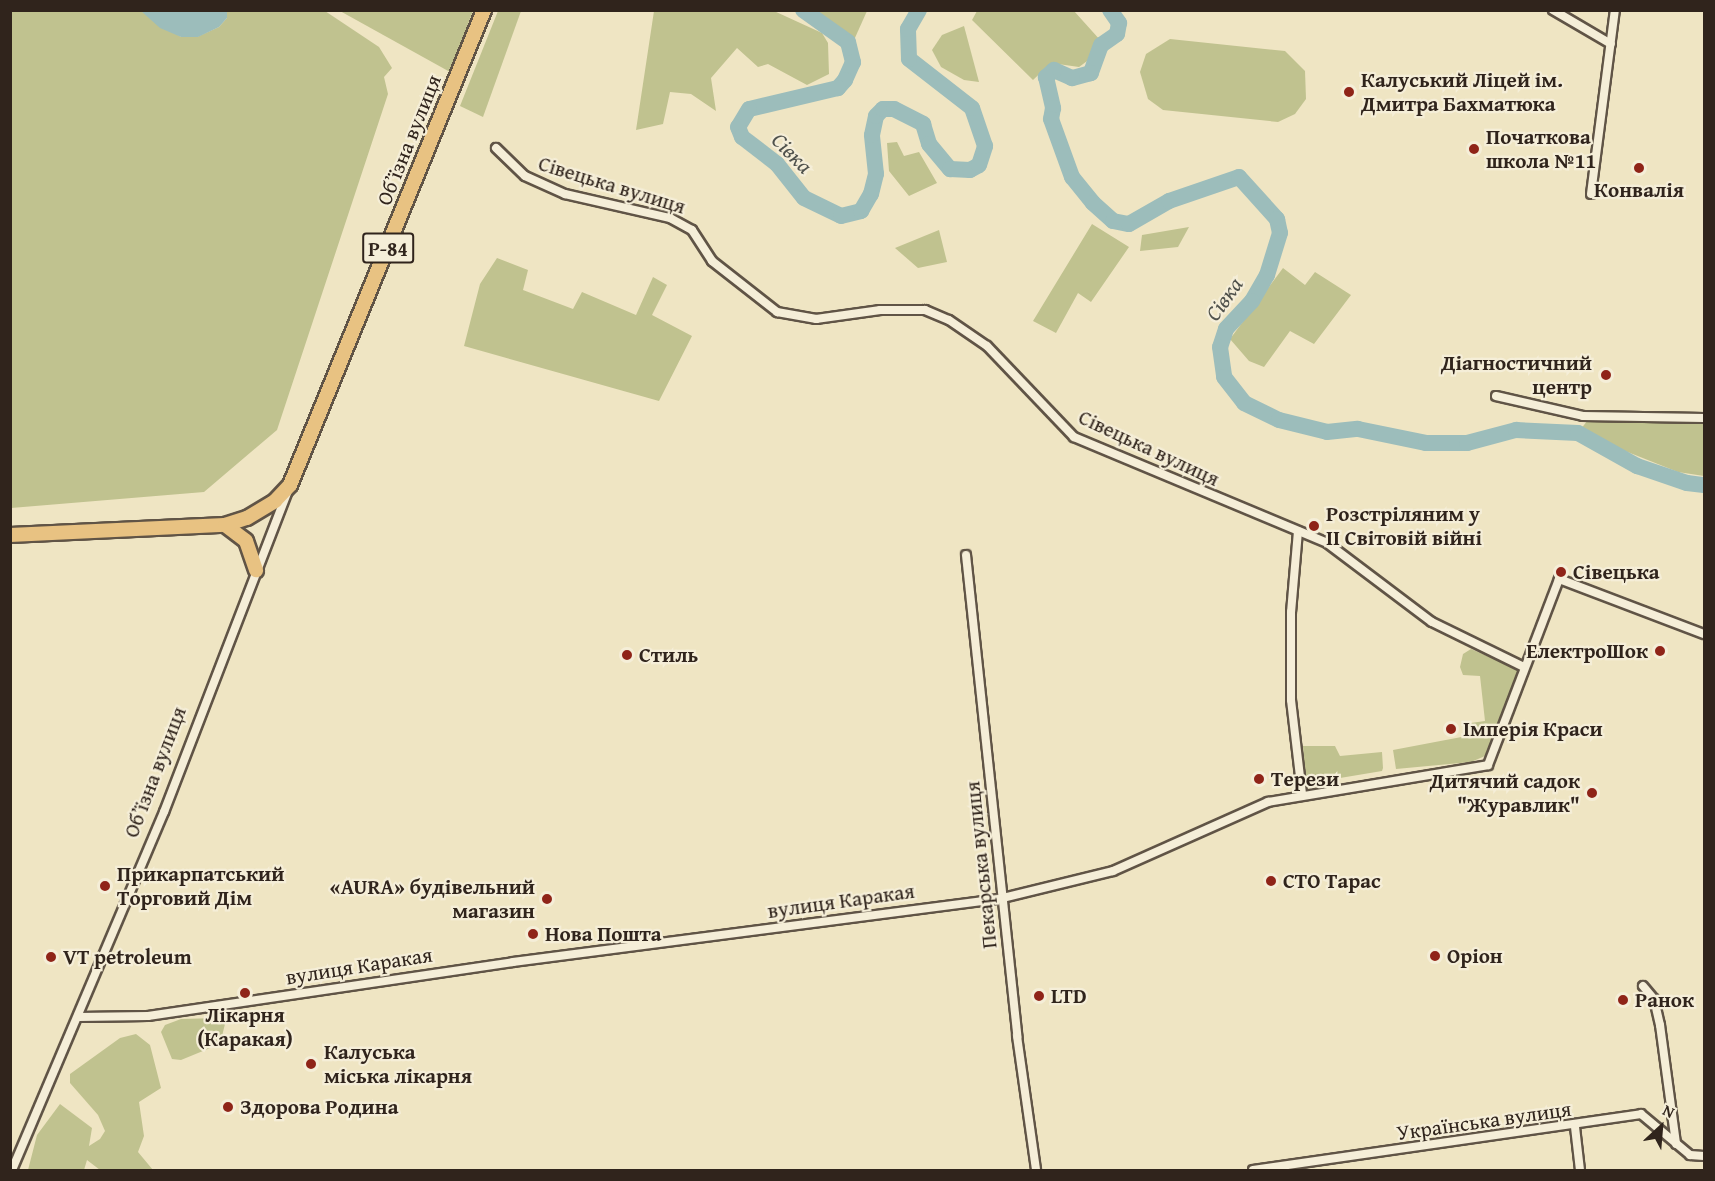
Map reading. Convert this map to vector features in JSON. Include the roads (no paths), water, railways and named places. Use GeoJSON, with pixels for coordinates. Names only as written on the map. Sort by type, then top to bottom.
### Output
{"type":"FeatureCollection","features":[{"type":"Feature","properties":{"kind":"main road","name":"Обʼїзна вулиця"},"geometry":{"type":"LineString","coordinates":[[10,536],[225,525],[247,518],[275,501],[290,485],[483,10]]}},
{"type":"Feature","properties":{"kind":"main road"},"geometry":{"type":"LineString","coordinates":[[225,525],[246,541],[256,570]]}},
{"type":"Feature","properties":{"kind":"street"},"geometry":{"type":"LineString","coordinates":[[1554,10],[1611,44]]}},
{"type":"Feature","properties":{"kind":"street"},"geometry":{"type":"LineString","coordinates":[[1591,194],[1615,10]]}},
{"type":"Feature","properties":{"kind":"street","name":"Сівецька вулиця"},"geometry":{"type":"LineString","coordinates":[[496,148],[525,177],[565,194],[670,218],[692,230],[712,261],[777,312],[816,319],[880,310],[925,310],[949,320],[987,346],[1074,437],[1298,531],[1353,560],[1432,621],[1524,667]]}},
{"type":"Feature","properties":{"kind":"street"},"geometry":{"type":"LineString","coordinates":[[1496,396],[1583,416],[1704,418]]}},
{"type":"Feature","properties":{"kind":"street","name":"Обʼїзна вулиця"},"geometry":{"type":"LineString","coordinates":[[12,1170],[79,1017],[164,812],[290,485]]}},
{"type":"Feature","properties":{"kind":"street"},"geometry":{"type":"LineString","coordinates":[[1298,531],[1291,612],[1291,700],[1302,793]]}},
{"type":"Feature","properties":{"kind":"street","name":"Пекарська вулиця"},"geometry":{"type":"LineString","coordinates":[[966,555],[1017,1036],[1036,1170]]}},
{"type":"Feature","properties":{"kind":"street"},"geometry":{"type":"LineString","coordinates":[[1524,667],[1559,579],[1704,634]]}},
{"type":"Feature","properties":{"kind":"street","name":"вулиця Каракая"},"geometry":{"type":"LineString","coordinates":[[79,1017],[148,1016],[490,965],[1003,898],[1113,871],[1268,802],[1302,793],[1488,765],[1524,667]]}},
{"type":"Feature","properties":{"kind":"street"},"geometry":{"type":"LineString","coordinates":[[1642,986],[1654,999],[1658,1017],[1676,1144]]}},
{"type":"Feature","properties":{"kind":"street","name":"Українська вулиця"},"geometry":{"type":"LineString","coordinates":[[1253,1170],[1575,1126],[1641,1114],[1690,1155],[1704,1156]]}},
{"type":"Feature","properties":{"kind":"street"},"geometry":{"type":"LineString","coordinates":[[1575,1126],[1580,1170]]}},
{"type":"Feature","properties":{"kind":"water"},"geometry":{"type":"Polygon","coordinates":[[[141,11],[227,11],[227,18],[219,27],[198,37],[181,37],[160,28],[141,11]]]}},
{"type":"Feature","properties":{"kind":"waterway","name":"Сівка"},"geometry":{"type":"LineString","coordinates":[[803,10],[848,42],[853,62],[845,80],[838,88],[749,109],[738,127],[742,137],[777,164],[804,198],[841,216],[861,211],[871,194],[876,174],[872,135],[876,116],[883,109],[894,109],[923,124],[929,144],[950,169],[970,170],[979,165],[985,146],[972,108],[909,59],[908,29],[919,10]]}},
{"type":"Feature","properties":{"kind":"waterway","name":"Сівка"},"geometry":{"type":"LineString","coordinates":[[1110,10],[1119,23],[1117,34],[1101,45],[1091,73],[1072,78],[1054,70],[1046,77],[1053,108],[1051,119],[1072,177],[1093,203],[1113,221],[1129,224],[1169,201],[1239,177],[1277,219],[1280,233],[1267,275],[1252,301],[1226,329],[1220,347],[1224,377],[1244,403],[1279,420],[1327,432],[1358,429],[1426,443],[1467,443],[1516,430],[1578,433],[1637,466],[1687,483],[1704,485]]}},
{"type":"Feature","properties":{"kind":"place","name":"Калуський Ліцей ім. Дмитра Бахматюка"},"geometry":{"type":"Point","coordinates":[1349,92]}},
{"type":"Feature","properties":{"kind":"place","name":"Початкова школа №11"},"geometry":{"type":"Point","coordinates":[1474,149]}},
{"type":"Feature","properties":{"kind":"place","name":"Конвалія"},"geometry":{"type":"Point","coordinates":[1639,168]}},
{"type":"Feature","properties":{"kind":"place","name":"Діагностичний центр"},"geometry":{"type":"Point","coordinates":[1606,375]}},
{"type":"Feature","properties":{"kind":"place","name":"Розстріляним у II Світовій війні"},"geometry":{"type":"Point","coordinates":[1314,526]}},
{"type":"Feature","properties":{"kind":"place","name":"Сівецька"},"geometry":{"type":"Point","coordinates":[1561,572]}},
{"type":"Feature","properties":{"kind":"place","name":"ЕлектроШок"},"geometry":{"type":"Point","coordinates":[1660,651]}},
{"type":"Feature","properties":{"kind":"place","name":"Стиль"},"geometry":{"type":"Point","coordinates":[627,655]}},
{"type":"Feature","properties":{"kind":"place","name":"Імперія Краси"},"geometry":{"type":"Point","coordinates":[1451,729]}},
{"type":"Feature","properties":{"kind":"place","name":"Терези"},"geometry":{"type":"Point","coordinates":[1259,779]}},
{"type":"Feature","properties":{"kind":"place","name":"Дитячий садок \"Журавлик\""},"geometry":{"type":"Point","coordinates":[1592,793]}},
{"type":"Feature","properties":{"kind":"place","name":"СТО Тарас"},"geometry":{"type":"Point","coordinates":[1271,881]}},
{"type":"Feature","properties":{"kind":"place","name":"Прикарпатський Торговий Дім"},"geometry":{"type":"Point","coordinates":[105,886]}},
{"type":"Feature","properties":{"kind":"place","name":"«AURA» будівельний магазин"},"geometry":{"type":"Point","coordinates":[547,899]}},
{"type":"Feature","properties":{"kind":"place","name":"Нова Пошта"},"geometry":{"type":"Point","coordinates":[533,934]}},
{"type":"Feature","properties":{"kind":"place","name":"Оріон"},"geometry":{"type":"Point","coordinates":[1435,956]}},
{"type":"Feature","properties":{"kind":"place","name":"VT petroleum"},"geometry":{"type":"Point","coordinates":[51,957]}},
{"type":"Feature","properties":{"kind":"place","name":"Лікарня (Каракая)"},"geometry":{"type":"Point","coordinates":[245,993]}},
{"type":"Feature","properties":{"kind":"place","name":"LTD"},"geometry":{"type":"Point","coordinates":[1039,996]}},
{"type":"Feature","properties":{"kind":"place","name":"Ранок"},"geometry":{"type":"Point","coordinates":[1623,1000]}},
{"type":"Feature","properties":{"kind":"place","name":"Калуська міська лікарня"},"geometry":{"type":"Point","coordinates":[311,1064]}},
{"type":"Feature","properties":{"kind":"place","name":"Здорова Родина"},"geometry":{"type":"Point","coordinates":[228,1107]}}]}
